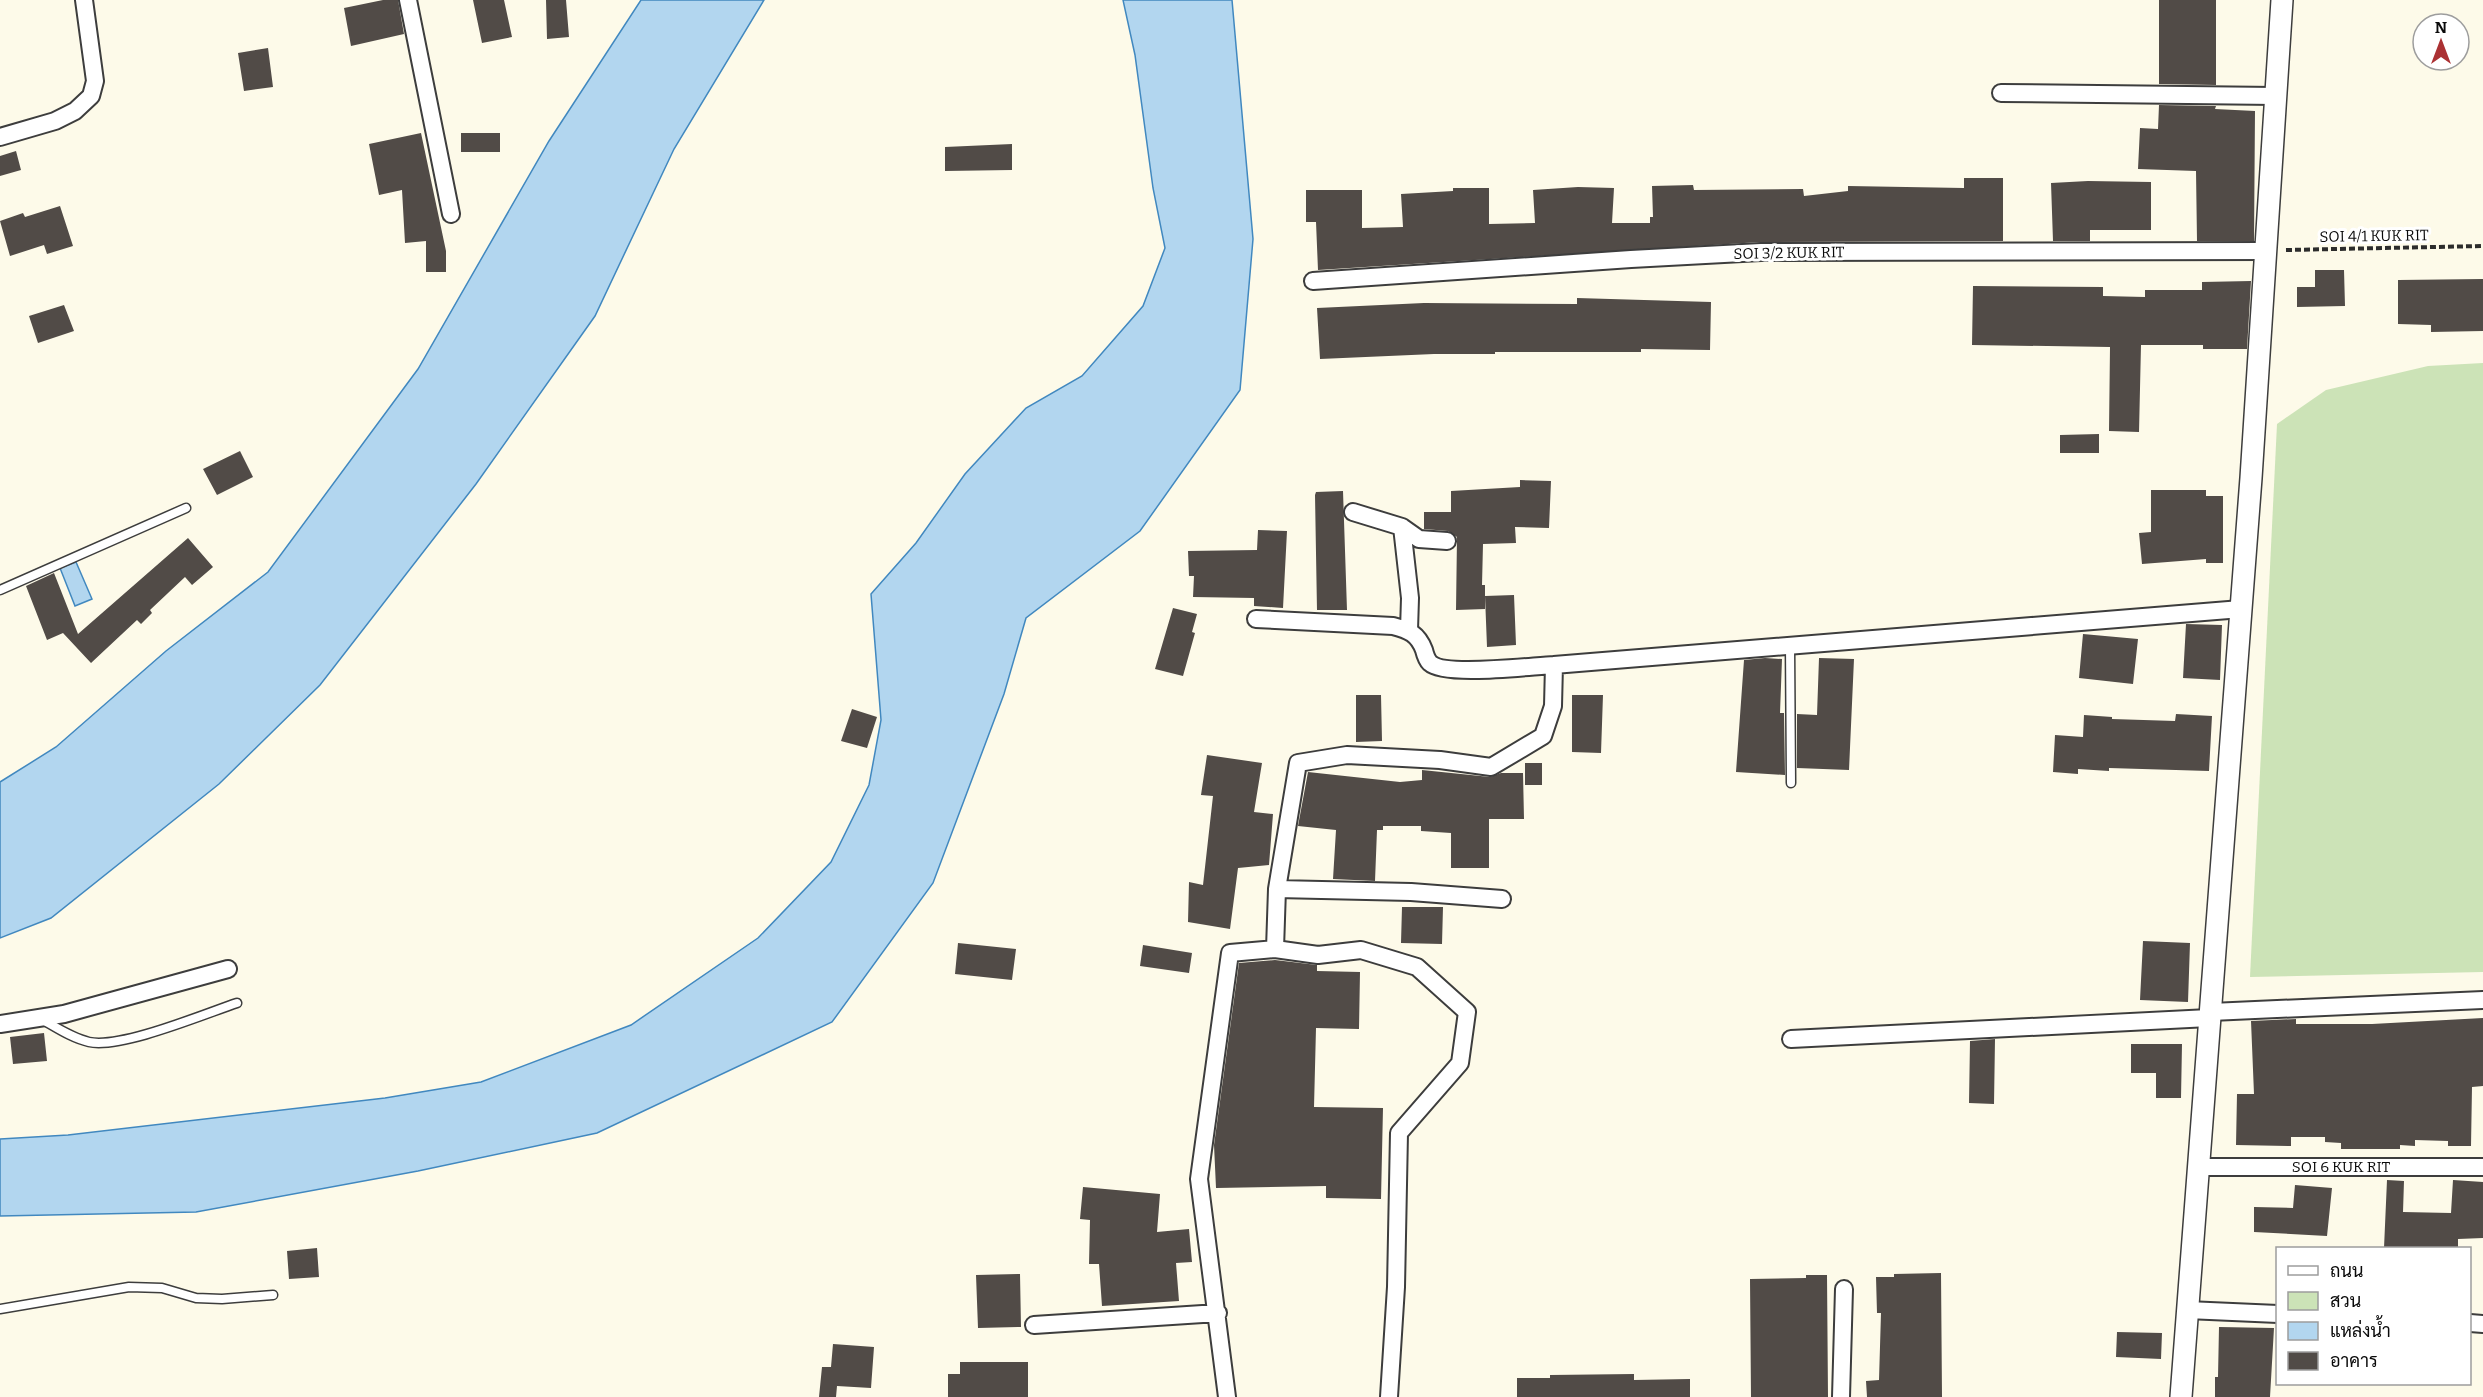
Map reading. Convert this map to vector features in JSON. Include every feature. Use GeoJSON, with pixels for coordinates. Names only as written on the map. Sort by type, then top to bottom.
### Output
{"type":"FeatureCollection","features":[{"type":"Feature","properties":{"kind":"street"},"geometry":{"type":"LineString","coordinates":[[0,136],[55,121],[75,111],[91,96],[95,81],[84,0]]}},
{"type":"Feature","properties":{"kind":"street"},"geometry":{"type":"LineString","coordinates":[[408,0],[451,214]]}},
{"type":"Feature","properties":{"kind":"street"},"geometry":{"type":"LineString","coordinates":[[2181,1397],[2241,609],[2282,0]]}},
{"type":"Feature","properties":{"kind":"street"},"geometry":{"type":"LineString","coordinates":[[2001,93],[2276,96]]}},
{"type":"Feature","properties":{"kind":"street","name":"SOI 3/2 KUK RIT"},"geometry":{"type":"LineString","coordinates":[[1313,281],[1761,252],[2266,251]]}},
{"type":"Feature","properties":{"kind":"street"},"geometry":{"type":"LineString","coordinates":[[1353,512],[1402,527],[1419,539],[1447,541]]}},
{"type":"Feature","properties":{"kind":"street"},"geometry":{"type":"LineString","coordinates":[[1402,527],[1410,598],[1409,630]]}},
{"type":"Feature","properties":{"kind":"street"},"geometry":{"type":"LineString","coordinates":[[1256,619],[1393,626],[1409,630],[1417,636],[1430,663],[1439,668],[1469,671],[2241,609]]}},
{"type":"Feature","properties":{"kind":"street"},"geometry":{"type":"LineString","coordinates":[[1275,949],[1277,889],[1298,763],[1347,755],[1440,760],[1491,767],[1543,736],[1552,706],[1554,665]]}},
{"type":"Feature","properties":{"kind":"street"},"geometry":{"type":"LineString","coordinates":[[1277,889],[1411,892],[1502,899]]}},
{"type":"Feature","properties":{"kind":"street"},"geometry":{"type":"LineString","coordinates":[[1227,1397],[1218,1312],[1199,1179],[1230,953],[1275,949],[1318,955],[1361,950],[1417,968],[1467,1012],[1460,1064],[1399,1133],[1396,1287],[1389,1397]]}},
{"type":"Feature","properties":{"kind":"street"},"geometry":{"type":"LineString","coordinates":[[0,1024],[64,1014],[228,969]]}},
{"type":"Feature","properties":{"kind":"street"},"geometry":{"type":"LineString","coordinates":[[1791,1039],[2483,1000]]}},
{"type":"Feature","properties":{"kind":"street","name":"SOI 6 KUK RIT"},"geometry":{"type":"LineString","coordinates":[[2198,1167],[2483,1167]]}},
{"type":"Feature","properties":{"kind":"street"},"geometry":{"type":"LineString","coordinates":[[1841,1397],[1844,1289]]}},
{"type":"Feature","properties":{"kind":"street"},"geometry":{"type":"LineString","coordinates":[[2187,1310],[2276,1314]]}},
{"type":"Feature","properties":{"kind":"street"},"geometry":{"type":"LineString","coordinates":[[1034,1324],[1218,1312]]}},
{"type":"Feature","properties":{"kind":"lane"},"geometry":{"type":"LineString","coordinates":[[0,590],[186,508]]}},
{"type":"Feature","properties":{"kind":"lane"},"geometry":{"type":"LineString","coordinates":[[1790,645],[1791,783]]}},
{"type":"Feature","properties":{"kind":"lane"},"geometry":{"type":"LineString","coordinates":[[40,1018],[75,1037],[106,1044],[138,1036],[237,1003]]}},
{"type":"Feature","properties":{"kind":"lane"},"geometry":{"type":"LineString","coordinates":[[0,1309],[129,1287],[162,1288],[196,1298],[222,1299],[273,1295]]}},
{"type":"Feature","properties":{"kind":"path","name":"SOI 4/1 KUK RIT"},"geometry":{"type":"LineString","coordinates":[[2266,251],[2483,246]]}},
{"type":"Feature","properties":{"kind":"green space"},"geometry":{"type":"Polygon","coordinates":[[[2483,363],[2483,972],[2250,977],[2277,424],[2326,390],[2428,366],[2483,363]]]}},
{"type":"Feature","properties":{"kind":"water"},"geometry":{"type":"Polygon","coordinates":[[[641,0],[764,0],[674,149],[595,316],[476,484],[320,685],[219,784],[51,918],[0,938],[0,782],[56,747],[166,651],[268,572],[418,369],[549,141],[641,0]]]}},
{"type":"Feature","properties":{"kind":"water"},"geometry":{"type":"Polygon","coordinates":[[[1123,0],[1232,0],[1253,239],[1240,390],[1140,531],[1026,618],[1004,694],[933,883],[832,1022],[597,1133],[418,1171],[196,1212],[0,1216],[0,1139],[68,1135],[385,1098],[481,1082],[631,1025],[758,938],[831,862],[869,785],[881,720],[871,594],[916,543],[965,474],[1026,408],[1082,376],[1143,306],[1165,248],[1153,188],[1135,55],[1123,0]]]}},
{"type":"Feature","properties":{"kind":"water"},"geometry":{"type":"Polygon","coordinates":[[[76,562],[92,599],[75,606],[60,568],[76,562]]]}},
{"type":"Feature","properties":{"kind":"building"},"geometry":{"type":"Polygon","coordinates":[[[383,0],[398,0],[404,34],[351,46],[344,8],[383,0]]]}},
{"type":"Feature","properties":{"kind":"building"},"geometry":{"type":"Polygon","coordinates":[[[473,0],[504,0],[512,37],[482,43],[473,0]]]}},
{"type":"Feature","properties":{"kind":"building"},"geometry":{"type":"Polygon","coordinates":[[[546,0],[566,0],[569,37],[547,39],[546,0]]]}},
{"type":"Feature","properties":{"kind":"building"},"geometry":{"type":"Polygon","coordinates":[[[2159,0],[2216,0],[2216,85],[2159,84],[2159,0]]]}},
{"type":"Feature","properties":{"kind":"building"},"geometry":{"type":"Polygon","coordinates":[[[268,48],[273,87],[244,91],[238,53],[268,48]]]}},
{"type":"Feature","properties":{"kind":"building"},"geometry":{"type":"Polygon","coordinates":[[[2159,105],[2216,106],[2215,109],[2255,111],[2254,241],[2197,241],[2196,171],[2138,169],[2140,128],[2158,129],[2159,105]]]}},
{"type":"Feature","properties":{"kind":"building"},"geometry":{"type":"Polygon","coordinates":[[[421,133],[446,251],[446,272],[426,272],[426,241],[405,243],[402,190],[379,195],[369,144],[421,133]]]}},
{"type":"Feature","properties":{"kind":"building"},"geometry":{"type":"Polygon","coordinates":[[[461,133],[500,133],[500,152],[461,152],[461,133]]]}},
{"type":"Feature","properties":{"kind":"building"},"geometry":{"type":"Polygon","coordinates":[[[1012,144],[1012,170],[945,171],[945,147],[1012,144]]]}},
{"type":"Feature","properties":{"kind":"building"},"geometry":{"type":"Polygon","coordinates":[[[16,151],[21,170],[0,176],[0,156],[16,151]]]}},
{"type":"Feature","properties":{"kind":"building"},"geometry":{"type":"Polygon","coordinates":[[[1964,178],[2003,178],[2003,241],[1760,242],[1318,270],[1316,222],[1306,222],[1306,190],[1362,190],[1362,228],[1403,227],[1401,194],[1453,191],[1453,188],[1489,188],[1489,224],[1535,223],[1533,190],[1578,187],[1614,188],[1612,223],[1650,223],[1650,217],[1653,217],[1652,186],[1693,185],[1694,190],[1803,189],[1804,196],[1848,191],[1848,186],[1964,188],[1964,178]]]}},
{"type":"Feature","properties":{"kind":"building"},"geometry":{"type":"Polygon","coordinates":[[[2151,182],[2151,230],[2090,230],[2090,241],[2053,241],[2051,183],[2151,182]]]}},
{"type":"Feature","properties":{"kind":"building"},"geometry":{"type":"Polygon","coordinates":[[[60,206],[73,246],[47,254],[44,245],[10,256],[0,221],[23,213],[25,217],[60,206]]]}},
{"type":"Feature","properties":{"kind":"building"},"geometry":{"type":"Polygon","coordinates":[[[2315,270],[2344,270],[2345,306],[2297,307],[2297,287],[2315,287],[2315,270]]]}},
{"type":"Feature","properties":{"kind":"building"},"geometry":{"type":"Polygon","coordinates":[[[2483,279],[2483,331],[2431,332],[2431,325],[2398,324],[2398,280],[2483,279]]]}},
{"type":"Feature","properties":{"kind":"building"},"geometry":{"type":"Polygon","coordinates":[[[2251,281],[2247,349],[2203,349],[2203,345],[2141,345],[2139,432],[2109,431],[2110,347],[1972,345],[1973,286],[2103,287],[2103,296],[2145,297],[2145,290],[2202,290],[2202,282],[2251,281]]]}},
{"type":"Feature","properties":{"kind":"building"},"geometry":{"type":"Polygon","coordinates":[[[1577,298],[1711,302],[1710,350],[1495,352],[1495,354],[1320,359],[1317,308],[1424,303],[1577,304],[1577,298]]]}},
{"type":"Feature","properties":{"kind":"building"},"geometry":{"type":"Polygon","coordinates":[[[64,305],[74,331],[38,343],[29,316],[64,305]]]}},
{"type":"Feature","properties":{"kind":"building"},"geometry":{"type":"Polygon","coordinates":[[[2099,434],[2099,453],[2060,453],[2060,435],[2099,434]]]}},
{"type":"Feature","properties":{"kind":"building"},"geometry":{"type":"Polygon","coordinates":[[[240,451],[253,477],[217,495],[203,469],[240,451]]]}},
{"type":"Feature","properties":{"kind":"building"},"geometry":{"type":"Polygon","coordinates":[[[1520,480],[1551,481],[1549,528],[1515,527],[1516,543],[1483,544],[1482,585],[1485,585],[1485,609],[1456,610],[1457,537],[1448,531],[1424,529],[1424,512],[1451,512],[1451,491],[1520,487],[1520,480]]]}},
{"type":"Feature","properties":{"kind":"building"},"geometry":{"type":"Polygon","coordinates":[[[2151,490],[2206,490],[2206,496],[2223,496],[2223,563],[2206,563],[2206,559],[2142,564],[2139,533],[2151,532],[2151,490]]]}},
{"type":"Feature","properties":{"kind":"building"},"geometry":{"type":"Polygon","coordinates":[[[1343,491],[1347,610],[1317,610],[1315,495],[1316,492],[1343,491]]]}},
{"type":"Feature","properties":{"kind":"building"},"geometry":{"type":"Polygon","coordinates":[[[1258,530],[1287,531],[1283,608],[1254,606],[1254,598],[1193,597],[1194,576],[1189,576],[1188,551],[1257,550],[1258,530]]]}},
{"type":"Feature","properties":{"kind":"building"},"geometry":{"type":"Polygon","coordinates":[[[188,538],[213,567],[192,585],[185,577],[150,610],[152,613],[141,624],[137,620],[91,663],[63,633],[47,640],[26,586],[54,573],[78,634],[188,538]]]}},
{"type":"Feature","properties":{"kind":"building"},"geometry":{"type":"Polygon","coordinates":[[[1514,595],[1516,645],[1487,647],[1485,596],[1514,595]]]}},
{"type":"Feature","properties":{"kind":"building"},"geometry":{"type":"Polygon","coordinates":[[[1173,608],[1197,614],[1192,632],[1195,633],[1183,676],[1155,669],[1173,608]]]}},
{"type":"Feature","properties":{"kind":"building"},"geometry":{"type":"Polygon","coordinates":[[[2186,624],[2222,625],[2220,680],[2183,678],[2186,624]]]}},
{"type":"Feature","properties":{"kind":"building"},"geometry":{"type":"Polygon","coordinates":[[[2083,634],[2138,639],[2133,684],[2079,678],[2083,634]]]}},
{"type":"Feature","properties":{"kind":"building"},"geometry":{"type":"Polygon","coordinates":[[[1819,658],[1854,659],[1849,770],[1797,768],[1797,714],[1817,715],[1819,658]]]}},
{"type":"Feature","properties":{"kind":"building"},"geometry":{"type":"Polygon","coordinates":[[[1782,659],[1780,713],[1784,713],[1785,775],[1736,772],[1744,660],[1782,659]]]}},
{"type":"Feature","properties":{"kind":"building"},"geometry":{"type":"Polygon","coordinates":[[[1356,695],[1381,695],[1382,741],[1356,742],[1356,695]]]}},
{"type":"Feature","properties":{"kind":"building"},"geometry":{"type":"Polygon","coordinates":[[[1572,695],[1603,695],[1601,753],[1572,752],[1572,695]]]}},
{"type":"Feature","properties":{"kind":"building"},"geometry":{"type":"Polygon","coordinates":[[[852,709],[877,717],[867,748],[841,741],[852,709]]]}},
{"type":"Feature","properties":{"kind":"building"},"geometry":{"type":"Polygon","coordinates":[[[2176,714],[2212,716],[2209,771],[2109,768],[2109,771],[2078,769],[2078,774],[2053,772],[2055,735],[2083,737],[2084,715],[2112,717],[2112,719],[2175,721],[2176,714]]]}},
{"type":"Feature","properties":{"kind":"building"},"geometry":{"type":"Polygon","coordinates":[[[1207,755],[1262,763],[1254,812],[1273,814],[1269,865],[1238,868],[1230,929],[1188,922],[1189,882],[1203,885],[1213,796],[1201,795],[1207,755]]]}},
{"type":"Feature","properties":{"kind":"building"},"geometry":{"type":"Polygon","coordinates":[[[1525,763],[1542,763],[1542,785],[1525,785],[1525,763]]]}},
{"type":"Feature","properties":{"kind":"building"},"geometry":{"type":"Polygon","coordinates":[[[1422,770],[1490,777],[1501,773],[1523,773],[1524,819],[1489,819],[1489,868],[1451,868],[1451,833],[1421,831],[1421,826],[1383,826],[1383,830],[1377,830],[1375,881],[1333,879],[1336,830],[1298,826],[1308,772],[1400,782],[1422,780],[1422,770]]]}},
{"type":"Feature","properties":{"kind":"building"},"geometry":{"type":"Polygon","coordinates":[[[1402,907],[1443,907],[1442,944],[1401,943],[1402,907]]]}},
{"type":"Feature","properties":{"kind":"building"},"geometry":{"type":"Polygon","coordinates":[[[2143,941],[2190,943],[2188,1002],[2140,1000],[2143,941]]]}},
{"type":"Feature","properties":{"kind":"building"},"geometry":{"type":"Polygon","coordinates":[[[958,943],[1016,949],[1012,980],[955,974],[958,943]]]}},
{"type":"Feature","properties":{"kind":"building"},"geometry":{"type":"Polygon","coordinates":[[[1143,945],[1192,953],[1189,973],[1140,966],[1143,945]]]}},
{"type":"Feature","properties":{"kind":"building"},"geometry":{"type":"Polygon","coordinates":[[[1275,960],[1317,965],[1317,971],[1360,972],[1359,1029],[1316,1028],[1314,1107],[1383,1108],[1381,1199],[1326,1198],[1326,1186],[1216,1188],[1214,1145],[1239,963],[1275,960]]]}},
{"type":"Feature","properties":{"kind":"building"},"geometry":{"type":"Polygon","coordinates":[[[2483,1018],[2483,1086],[2472,1087],[2471,1146],[2448,1146],[2448,1141],[2415,1140],[2415,1146],[2400,1145],[2400,1149],[2341,1149],[2341,1143],[2325,1142],[2325,1137],[2291,1137],[2291,1146],[2236,1145],[2237,1094],[2254,1094],[2251,1021],[2296,1019],[2296,1024],[2372,1024],[2483,1018]]]}},
{"type":"Feature","properties":{"kind":"building"},"geometry":{"type":"Polygon","coordinates":[[[44,1033],[47,1061],[13,1064],[10,1037],[44,1033]]]}},
{"type":"Feature","properties":{"kind":"building"},"geometry":{"type":"Polygon","coordinates":[[[1995,1039],[1994,1104],[1969,1103],[1970,1041],[1995,1039]]]}},
{"type":"Feature","properties":{"kind":"building"},"geometry":{"type":"Polygon","coordinates":[[[2131,1044],[2182,1044],[2181,1098],[2156,1098],[2156,1073],[2131,1073],[2131,1044]]]}},
{"type":"Feature","properties":{"kind":"building"},"geometry":{"type":"Polygon","coordinates":[[[2387,1180],[2404,1181],[2403,1212],[2451,1213],[2453,1180],[2483,1182],[2483,1238],[2458,1239],[2458,1247],[2384,1247],[2387,1180]]]}},
{"type":"Feature","properties":{"kind":"building"},"geometry":{"type":"Polygon","coordinates":[[[2295,1185],[2332,1188],[2327,1236],[2254,1232],[2254,1207],[2293,1208],[2295,1185]]]}},
{"type":"Feature","properties":{"kind":"building"},"geometry":{"type":"Polygon","coordinates":[[[1083,1187],[1160,1194],[1157,1232],[1189,1229],[1192,1262],[1176,1263],[1179,1301],[1102,1306],[1099,1264],[1089,1264],[1090,1220],[1080,1219],[1083,1187]]]}},
{"type":"Feature","properties":{"kind":"building"},"geometry":{"type":"Polygon","coordinates":[[[317,1248],[319,1277],[289,1279],[287,1251],[317,1248]]]}},
{"type":"Feature","properties":{"kind":"building"},"geometry":{"type":"Polygon","coordinates":[[[1941,1273],[1942,1397],[1867,1397],[1866,1381],[1879,1380],[1881,1313],[1877,1313],[1876,1277],[1894,1277],[1894,1274],[1941,1273]]]}},
{"type":"Feature","properties":{"kind":"building"},"geometry":{"type":"Polygon","coordinates":[[[1020,1274],[1021,1327],[978,1328],[976,1275],[1020,1274]]]}},
{"type":"Feature","properties":{"kind":"building"},"geometry":{"type":"Polygon","coordinates":[[[1806,1275],[1827,1275],[1828,1397],[1751,1397],[1750,1279],[1806,1278],[1806,1275]]]}},
{"type":"Feature","properties":{"kind":"building"},"geometry":{"type":"Polygon","coordinates":[[[2219,1327],[2274,1328],[2270,1397],[2215,1397],[2215,1377],[2218,1377],[2219,1327]]]}},
{"type":"Feature","properties":{"kind":"building"},"geometry":{"type":"Polygon","coordinates":[[[2117,1332],[2162,1333],[2161,1359],[2116,1357],[2117,1332]]]}},
{"type":"Feature","properties":{"kind":"building"},"geometry":{"type":"Polygon","coordinates":[[[833,1344],[874,1347],[871,1388],[837,1386],[836,1397],[819,1397],[822,1367],[831,1367],[833,1344]]]}},
{"type":"Feature","properties":{"kind":"building"},"geometry":{"type":"Polygon","coordinates":[[[960,1362],[1028,1362],[1028,1397],[948,1397],[948,1374],[960,1374],[960,1362]]]}},
{"type":"Feature","properties":{"kind":"building"},"geometry":{"type":"Polygon","coordinates":[[[1634,1374],[1634,1380],[1690,1379],[1690,1397],[1517,1397],[1517,1378],[1550,1378],[1550,1375],[1634,1374]]]}}]}
